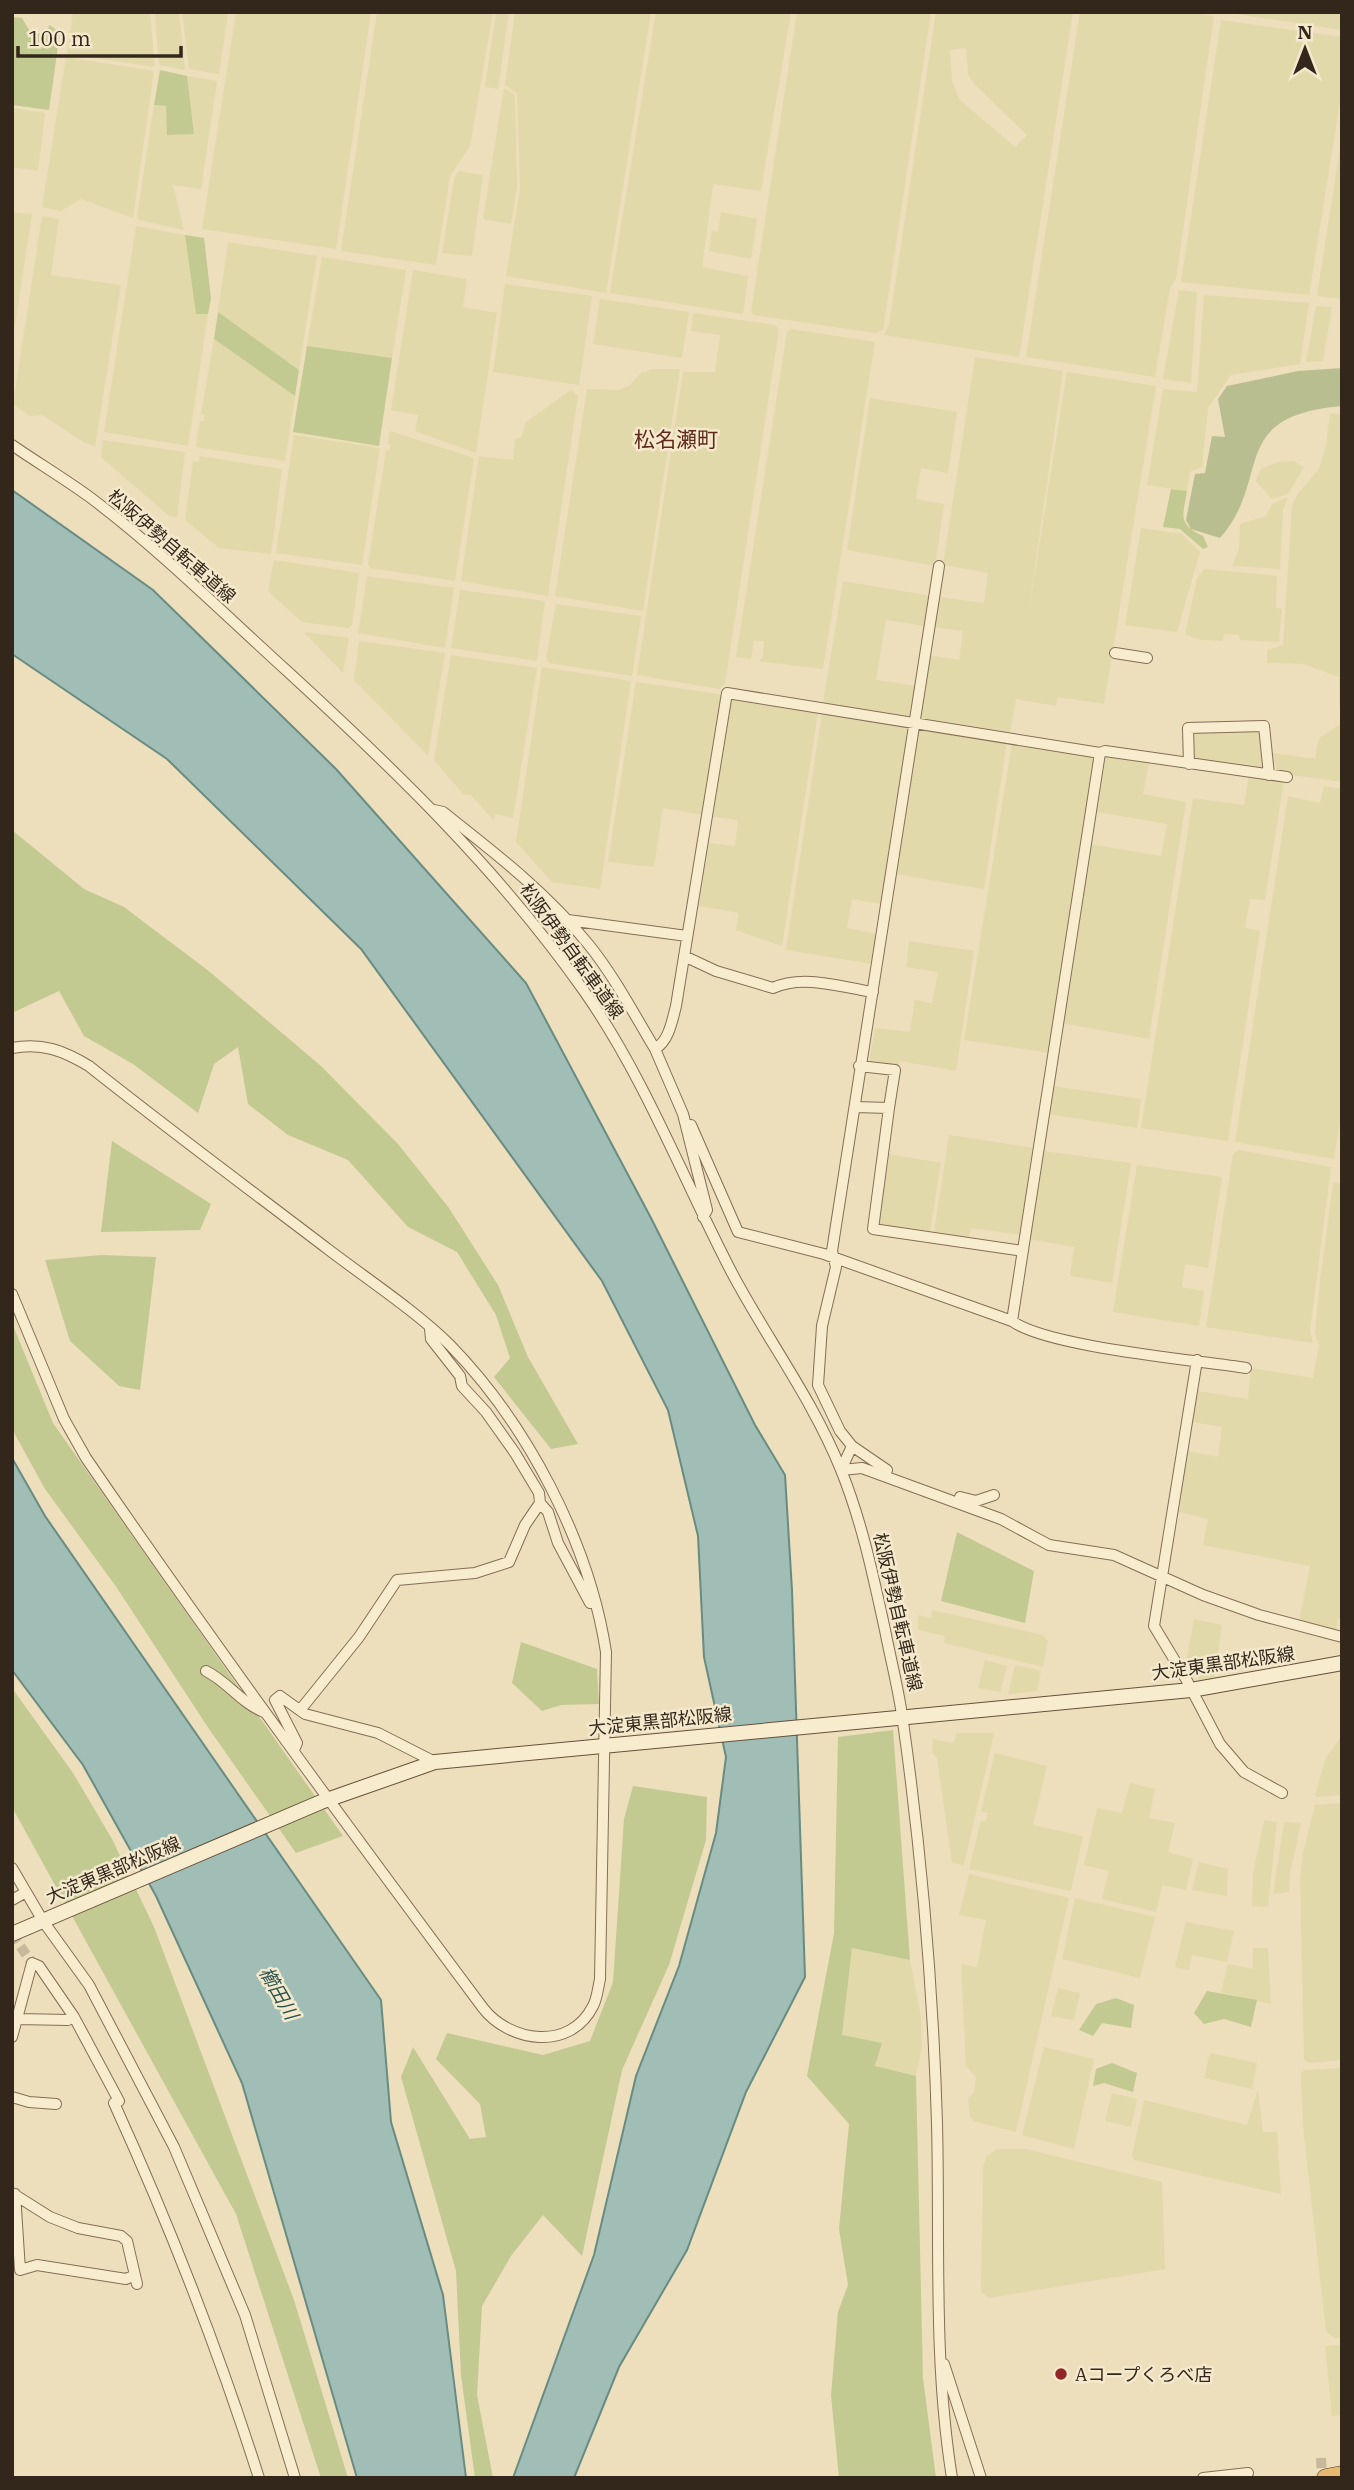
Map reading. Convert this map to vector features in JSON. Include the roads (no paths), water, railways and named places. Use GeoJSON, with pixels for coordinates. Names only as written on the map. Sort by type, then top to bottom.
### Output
{"type":"FeatureCollection","features":[{"type":"Feature","properties":{"kind":"highway"},"geometry":{"type":"LineString","coordinates":[[1326,2478],[1342,2475]]}},
{"type":"Feature","properties":{"kind":"main road","name":"大淀東黒部松阪線"},"geometry":{"type":"LineString","coordinates":[[12,1934],[326,1801],[435,1762],[1191,1690],[1342,1663]]}},
{"type":"Feature","properties":{"kind":"street","name":"松阪伊勢自転車道線"},"geometry":{"type":"LineString","coordinates":[[12,445],[90,498],[151,547],[358,736],[502,883],[585,993],[649,1100],[703,1217],[753,1311],[801,1391],[841,1469],[870,1557],[898,1717],[933,1986],[940,2234],[936,2305],[939,2347]]}},
{"type":"Feature","properties":{"kind":"street"},"geometry":{"type":"LineString","coordinates":[[939,566],[873,992],[859,1066],[832,1251],[836,1267],[822,1326],[818,1385],[840,1431],[852,1447],[880,1468],[947,1492],[947,1498]]}},
{"type":"Feature","properties":{"kind":"street"},"geometry":{"type":"LineString","coordinates":[[1115,653],[1147,658]]}},
{"type":"Feature","properties":{"kind":"street"},"geometry":{"type":"LineString","coordinates":[[654,1049],[661,1045],[671,1027],[727,693],[1100,753],[1105,751],[1287,777]]}},
{"type":"Feature","properties":{"kind":"street"},"geometry":{"type":"LineString","coordinates":[[1189,764],[1188,728],[1264,726],[1269,775]]}},
{"type":"Feature","properties":{"kind":"street"},"geometry":{"type":"LineString","coordinates":[[1012,1321],[1100,753]]}},
{"type":"Feature","properties":{"kind":"street"},"geometry":{"type":"LineString","coordinates":[[430,809],[443,812],[495,853],[545,896],[591,947],[654,1049],[683,1114],[707,1210],[703,1217]]}},
{"type":"Feature","properties":{"kind":"street"},"geometry":{"type":"LineString","coordinates":[[568,920],[687,936]]}},
{"type":"Feature","properties":{"kind":"street"},"geometry":{"type":"LineString","coordinates":[[684,956],[716,971],[773,988],[787,981],[803,981],[873,992]]}},
{"type":"Feature","properties":{"kind":"street"},"geometry":{"type":"LineString","coordinates":[[12,1048],[44,1046],[65,1052],[89,1066],[449,1344],[513,1420],[550,1482],[598,1613],[606,1652],[609,1745],[601,1961],[597,1992],[593,2007],[566,2033],[545,2038],[522,2036],[495,2024],[326,1801],[294,1750],[264,1712],[86,1458],[64,1419],[12,1294]]}},
{"type":"Feature","properties":{"kind":"street"},"geometry":{"type":"LineString","coordinates":[[859,1066],[895,1070],[873,1229],[1023,1251]]}},
{"type":"Feature","properties":{"kind":"street"},"geometry":{"type":"LineString","coordinates":[[855,1107],[889,1108]]}},
{"type":"Feature","properties":{"kind":"street"},"geometry":{"type":"LineString","coordinates":[[683,1114],[689,1120],[738,1232],[834,1258],[1012,1321],[1032,1332],[1247,1368]]}},
{"type":"Feature","properties":{"kind":"street"},"geometry":{"type":"LineString","coordinates":[[430,1329],[431,1339],[460,1376],[462,1386],[486,1412],[539,1493],[540,1503],[548,1512],[558,1544],[586,1599],[598,1613]]}},
{"type":"Feature","properties":{"kind":"street"},"geometry":{"type":"LineString","coordinates":[[1197,1360],[1154,1626],[1220,1744],[1244,1772],[1282,1793]]}},
{"type":"Feature","properties":{"kind":"street"},"geometry":{"type":"LineString","coordinates":[[852,1447],[841,1469],[862,1468],[1001,1519],[1049,1545],[1114,1555],[1164,1575],[1203,1595],[1259,1615],[1342,1637]]}},
{"type":"Feature","properties":{"kind":"street"},"geometry":{"type":"LineString","coordinates":[[947,1498],[957,1496],[976,1501],[993,1494]]}},
{"type":"Feature","properties":{"kind":"street"},"geometry":{"type":"LineString","coordinates":[[301,1709],[359,1637],[397,1580],[475,1573],[509,1562],[525,1525],[540,1503]]}},
{"type":"Feature","properties":{"kind":"street"},"geometry":{"type":"LineString","coordinates":[[205,1671],[217,1677],[250,1706],[264,1712]]}},
{"type":"Feature","properties":{"kind":"street"},"geometry":{"type":"LineString","coordinates":[[294,1750],[297,1743],[275,1700],[280,1696],[305,1714],[378,1733],[435,1762]]}},
{"type":"Feature","properties":{"kind":"street"},"geometry":{"type":"LineString","coordinates":[[12,1868],[89,1985],[174,2147],[244,2315],[295,2478]]}},
{"type":"Feature","properties":{"kind":"street"},"geometry":{"type":"LineString","coordinates":[[12,1900],[26,1892]]}},
{"type":"Feature","properties":{"kind":"street"},"geometry":{"type":"LineString","coordinates":[[12,2037],[32,1963],[39,1966],[74,2017],[119,2101],[114,2103],[188,2274],[221,2361],[259,2478]]}},
{"type":"Feature","properties":{"kind":"street"},"geometry":{"type":"LineString","coordinates":[[18,2019],[68,2020],[74,2017]]}},
{"type":"Feature","properties":{"kind":"street"},"geometry":{"type":"LineString","coordinates":[[12,2097],[29,2102],[56,2104]]}},
{"type":"Feature","properties":{"kind":"street"},"geometry":{"type":"LineString","coordinates":[[14,2193],[50,2217],[78,2228],[121,2236],[127,2241],[136,2280],[37,2265],[20,2270],[14,2193]]}},
{"type":"Feature","properties":{"kind":"street"},"geometry":{"type":"LineString","coordinates":[[939,2347],[952,2478]]}},
{"type":"Feature","properties":{"kind":"street"},"geometry":{"type":"LineString","coordinates":[[939,2347],[981,2478]]}},
{"type":"Feature","properties":{"kind":"street"},"geometry":{"type":"LineString","coordinates":[[1203,2478],[1248,2473]]}},
{"type":"Feature","properties":{"kind":"water"},"geometry":{"type":"Polygon","coordinates":[[[12,490],[153,590],[336,769],[526,983],[651,1218],[755,1425],[785,1475],[792,1590],[805,1977],[746,2092],[687,2250],[619,2367],[574,2478],[513,2478],[594,2255],[636,2076],[679,1966],[716,1833],[726,1757],[704,1657],[698,1536],[668,1410],[602,1281],[361,949],[167,759],[12,654],[12,490]]]}},
{"type":"Feature","properties":{"kind":"water","name":"櫛田川"},"geometry":{"type":"Polygon","coordinates":[[[12,1458],[45,1516],[381,2000],[391,2122],[443,2295],[466,2478],[357,2478],[242,2083],[156,1896],[83,1765],[12,1670],[12,1458]]]}},
{"type":"Feature","properties":{"kind":"tunnel"},"geometry":{"type":"LineString","coordinates":[[12,1934],[32,1963]]}},
{"type":"Feature","properties":{"kind":"tunnel"},"geometry":{"type":"LineString","coordinates":[[1321,2458],[1322,2478]]}},
{"type":"Feature","properties":{"kind":"place","name":"Aコープくろべ店"},"geometry":{"type":"Point","coordinates":[1061,2374]}},
{"type":"Feature","properties":{"kind":"district","name":"松名瀬町"},"geometry":{"type":"Point","coordinates":[676,439]}}]}
